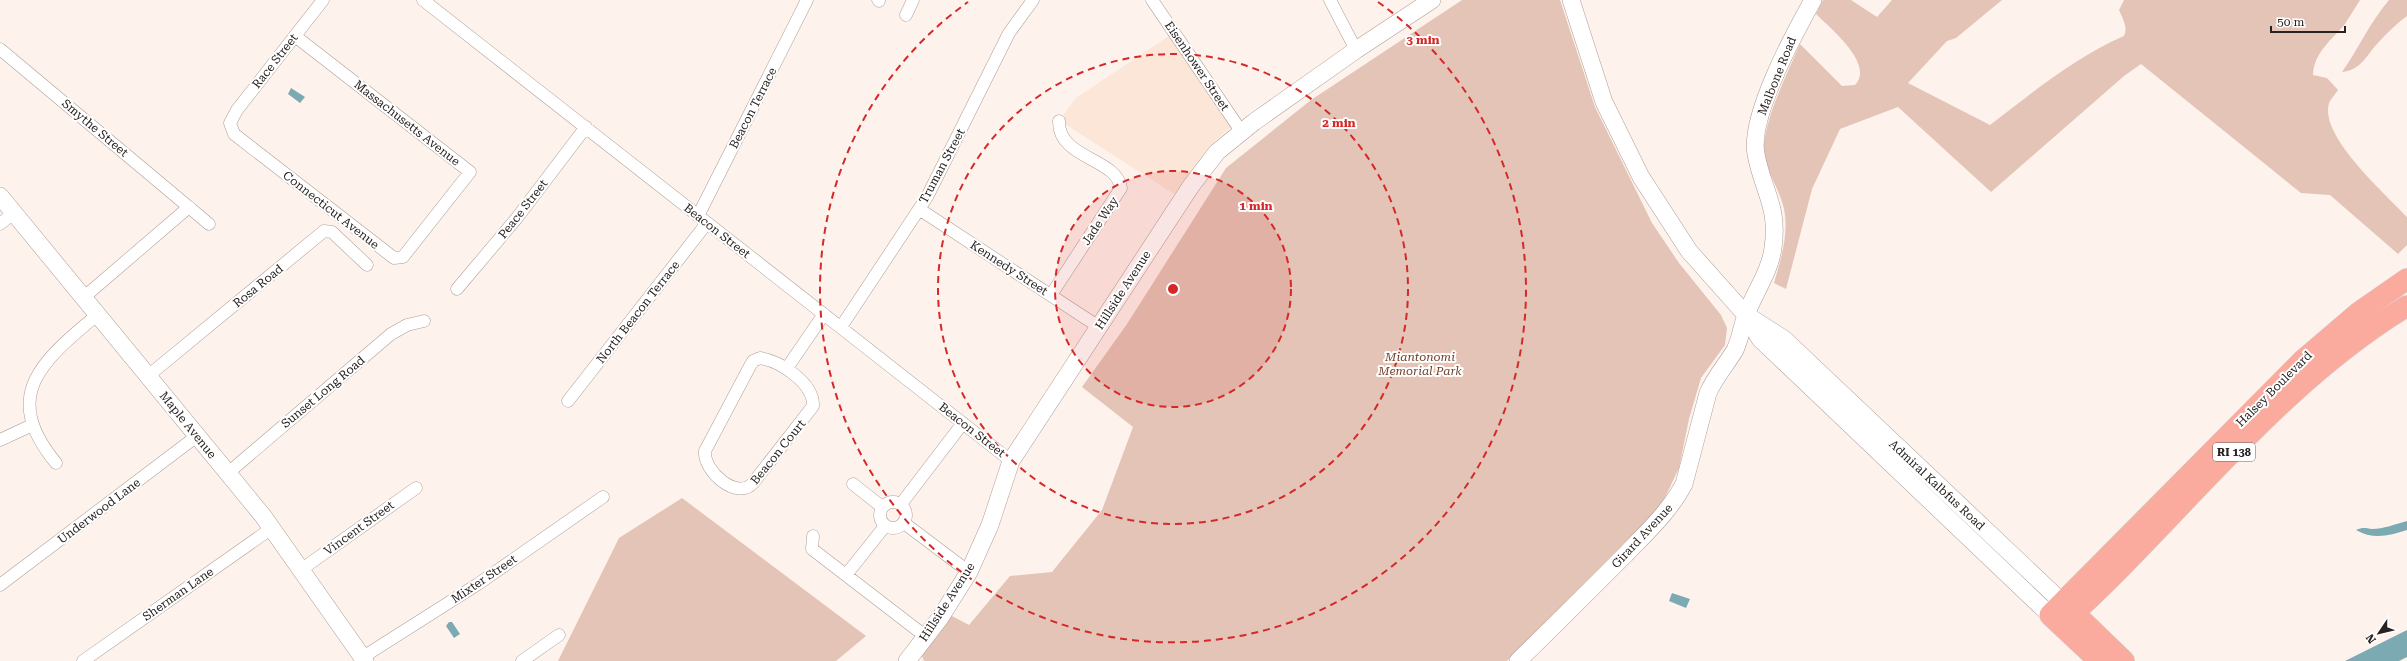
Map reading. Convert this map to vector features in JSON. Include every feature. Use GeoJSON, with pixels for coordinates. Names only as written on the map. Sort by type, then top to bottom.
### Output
{"type":"FeatureCollection","features":[{"type":"Feature","properties":{"kind":"highway","name":"Halsey Boulevard"},"geometry":{"type":"LineString","coordinates":[[2062,614],[2303,360],[2353,316],[2407,279]]}},
{"type":"Feature","properties":{"kind":"highway","name":"Halsey Boulevard"},"geometry":{"type":"LineString","coordinates":[[2062,614],[2290,396],[2345,349],[2407,306]]}},
{"type":"Feature","properties":{"kind":"highway","name":"Admiral Kalbfus Road"},"geometry":{"type":"LineString","coordinates":[[2062,614],[2099,661]]}},
{"type":"Feature","properties":{"kind":"highway","name":"Admiral Kalbfus Road"},"geometry":{"type":"LineString","coordinates":[[2062,614],[2124,661]]}},
{"type":"Feature","properties":{"kind":"street","name":"Race Street"},"geometry":{"type":"LineString","coordinates":[[230,123],[237,110],[323,0]]}},
{"type":"Feature","properties":{"kind":"street","name":"Beacon Street"},"geometry":{"type":"LineString","coordinates":[[423,0],[1011,461]]}},
{"type":"Feature","properties":{"kind":"street","name":"Beacon Terrace"},"geometry":{"type":"LineString","coordinates":[[698,216],[806,0]]}},
{"type":"Feature","properties":{"kind":"street","name":"Truman Street"},"geometry":{"type":"LineString","coordinates":[[841,327],[919,208],[944,165],[1010,33],[1033,0]]}},
{"type":"Feature","properties":{"kind":"street","name":"Eisenhower Street"},"geometry":{"type":"LineString","coordinates":[[1152,0],[1241,132]]}},
{"type":"Feature","properties":{"kind":"street"},"geometry":{"type":"LineString","coordinates":[[1330,0],[1356,50]]}},
{"type":"Feature","properties":{"kind":"street","name":"Hillside Avenue"},"geometry":{"type":"LineString","coordinates":[[909,660],[969,572],[990,525],[1011,461],[1191,186],[1217,152],[1241,132],[1356,50],[1432,0]]}},
{"type":"Feature","properties":{"kind":"street","name":"Admiral Kalbfus Road"},"geometry":{"type":"LineString","coordinates":[[1571,0],[1604,102],[1641,177],[1689,251],[1746,315],[1784,339],[2062,614]]}},
{"type":"Feature","properties":{"kind":"street","name":"Malbone Road"},"geometry":{"type":"LineString","coordinates":[[1746,315],[1769,266],[1775,232],[1771,200],[1756,154],[1759,122],[1785,54],[1813,0]]}},
{"type":"Feature","properties":{"kind":"street","name":"Massachusetts Avenue"},"geometry":{"type":"LineString","coordinates":[[295,36],[470,172],[433,221]]}},
{"type":"Feature","properties":{"kind":"street","name":"Smythe Street"},"geometry":{"type":"LineString","coordinates":[[0,49],[209,224]]}},
{"type":"Feature","properties":{"kind":"street","name":"Jade Way"},"geometry":{"type":"LineString","coordinates":[[1051,295],[1121,188],[1121,182],[1114,174],[1066,143],[1060,135],[1059,121]]}},
{"type":"Feature","properties":{"kind":"street","name":"Connecticut Avenue"},"geometry":{"type":"LineString","coordinates":[[230,123],[234,134],[394,258],[400,258],[406,255],[433,221]]}},
{"type":"Feature","properties":{"kind":"street","name":"Peace Street"},"geometry":{"type":"LineString","coordinates":[[457,289],[516,219],[586,127]]}},
{"type":"Feature","properties":{"kind":"street","name":"Maple Avenue"},"geometry":{"type":"LineString","coordinates":[[0,196],[272,528],[364,659]]}},
{"type":"Feature","properties":{"kind":"street"},"geometry":{"type":"LineString","coordinates":[[83,298],[189,207]]}},
{"type":"Feature","properties":{"kind":"street","name":"Kennedy Street"},"geometry":{"type":"LineString","coordinates":[[919,208],[1099,327]]}},
{"type":"Feature","properties":{"kind":"street"},"geometry":{"type":"LineString","coordinates":[[0,224],[14,213]]}},
{"type":"Feature","properties":{"kind":"street","name":"North Beacon Terrace"},"geometry":{"type":"LineString","coordinates":[[568,401],[708,224]]}},
{"type":"Feature","properties":{"kind":"street","name":"Rosa Road"},"geometry":{"type":"LineString","coordinates":[[148,376],[324,232],[332,232],[367,265]]}},
{"type":"Feature","properties":{"kind":"street"},"geometry":{"type":"LineString","coordinates":[[787,368],[824,314]]}},
{"type":"Feature","properties":{"kind":"street"},"geometry":{"type":"LineString","coordinates":[[56,463],[43,450],[28,427],[25,412],[29,380],[50,354],[97,315]]}},
{"type":"Feature","properties":{"kind":"street","name":"Girard Avenue"},"geometry":{"type":"LineString","coordinates":[[1518,661],[1587,594],[1661,517],[1678,496],[1689,470],[1708,393],[1713,381],[1735,349],[1746,315]]}},
{"type":"Feature","properties":{"kind":"street","name":"Sunset Long Road"},"geometry":{"type":"LineString","coordinates":[[228,473],[391,334],[407,325],[424,321]]}},
{"type":"Feature","properties":{"kind":"street","name":"Beacon Court"},"geometry":{"type":"LineString","coordinates":[[760,358],[767,359],[787,368],[808,390],[813,399],[813,406],[750,486],[740,489],[731,487],[710,470],[704,460],[705,451],[753,361],[760,358]]}},
{"type":"Feature","properties":{"kind":"street"},"geometry":{"type":"LineString","coordinates":[[901,504],[963,423]]}},
{"type":"Feature","properties":{"kind":"street"},"geometry":{"type":"LineString","coordinates":[[0,440],[28,427]]}},
{"type":"Feature","properties":{"kind":"street","name":"Underwood Lane"},"geometry":{"type":"LineString","coordinates":[[0,585],[197,436]]}},
{"type":"Feature","properties":{"kind":"street"},"geometry":{"type":"LineString","coordinates":[[853,484],[882,507]]}},
{"type":"Feature","properties":{"kind":"street","name":"Vincent Street"},"geometry":{"type":"LineString","coordinates":[[302,569],[416,488]]}},
{"type":"Feature","properties":{"kind":"street","name":"Mixter Street"},"geometry":{"type":"LineString","coordinates":[[364,659],[478,584],[603,497]]}},
{"type":"Feature","properties":{"kind":"street"},"geometry":{"type":"LineString","coordinates":[[891,501],[901,504],[906,512],[904,523],[895,528],[885,526],[880,517],[882,507],[891,501]]}},
{"type":"Feature","properties":{"kind":"street"},"geometry":{"type":"LineString","coordinates":[[904,523],[969,572]]}},
{"type":"Feature","properties":{"kind":"street"},"geometry":{"type":"LineString","coordinates":[[846,575],[885,526]]}},
{"type":"Feature","properties":{"kind":"street","name":"Sherman Lane"},"geometry":{"type":"LineString","coordinates":[[83,661],[272,528]]}},
{"type":"Feature","properties":{"kind":"street"},"geometry":{"type":"LineString","coordinates":[[813,536],[812,549],[926,636]]}},
{"type":"Feature","properties":{"kind":"street"},"geometry":{"type":"LineString","coordinates":[[522,661],[559,635]]}},
{"type":"Feature","properties":{"kind":"shaded area"},"geometry":{"type":"Polygon","coordinates":[[[1169,36],[1231,127],[1211,144],[1174,194],[1065,124],[1064,114],[1076,98],[1169,36]]]}},
{"type":"Feature","properties":{"kind":"green space","name":"Miantonomi Memorial Park"},"geometry":{"type":"Polygon","coordinates":[[[1462,0],[1560,0],[1595,107],[1652,223],[1679,263],[1721,315],[1727,328],[1725,345],[1701,378],[1689,419],[1679,468],[1661,506],[1507,661],[924,661],[921,654],[950,615],[969,625],[1010,576],[1052,572],[1102,510],[1133,427],[1082,387],[1127,324],[1226,168],[1311,100],[1462,0]]]}},
{"type":"Feature","properties":{"kind":"green space"},"geometry":{"type":"Polygon","coordinates":[[[1823,0],[1851,0],[1877,17],[1892,0],[2002,0],[1956,38],[1947,41],[1908,83],[1990,125],[2054,76],[2088,54],[2124,36],[2125,26],[2119,10],[2124,0],[2360,0],[2345,24],[2320,53],[2314,67],[2313,75],[2327,78],[2338,90],[2329,103],[2329,116],[2334,132],[2356,164],[2407,217],[2407,245],[2398,254],[2330,195],[2301,193],[2141,64],[2124,76],[1991,192],[1898,107],[1840,129],[1812,189],[1786,289],[1774,283],[1784,246],[1786,228],[1782,201],[1764,153],[1766,133],[1773,107],[1800,44],[1842,86],[1855,85],[1860,76],[1859,67],[1855,57],[1848,47],[1840,37],[1816,14],[1823,0]]]}},
{"type":"Feature","properties":{"kind":"green space"},"geometry":{"type":"Polygon","coordinates":[[[2389,0],[2407,0],[2407,16],[2384,37],[2359,65],[2349,71],[2342,72],[2376,17],[2389,0]]]}},
{"type":"Feature","properties":{"kind":"green space"},"geometry":{"type":"Polygon","coordinates":[[[682,498],[866,636],[836,661],[558,661],[619,538],[682,498]]]}},
{"type":"Feature","properties":{"kind":"water"},"geometry":{"type":"Polygon","coordinates":[[[291,88],[305,97],[300,103],[288,94],[291,88]]]}},
{"type":"Feature","properties":{"kind":"water"},"geometry":{"type":"Polygon","coordinates":[[[2407,521],[2407,530],[2394,534],[2375,536],[2356,530],[2362,528],[2381,528],[2407,521]]]}},
{"type":"Feature","properties":{"kind":"water"},"geometry":{"type":"Polygon","coordinates":[[[1672,593],[1690,599],[1686,608],[1669,601],[1672,593]]]}},
{"type":"Feature","properties":{"kind":"water"},"geometry":{"type":"Polygon","coordinates":[[[449,622],[452,622],[460,634],[454,638],[446,626],[449,622]]]}},
{"type":"Feature","properties":{"kind":"water"},"geometry":{"type":"Polygon","coordinates":[[[2407,630],[2407,657],[2399,661],[2345,661],[2407,630]]]}}]}
